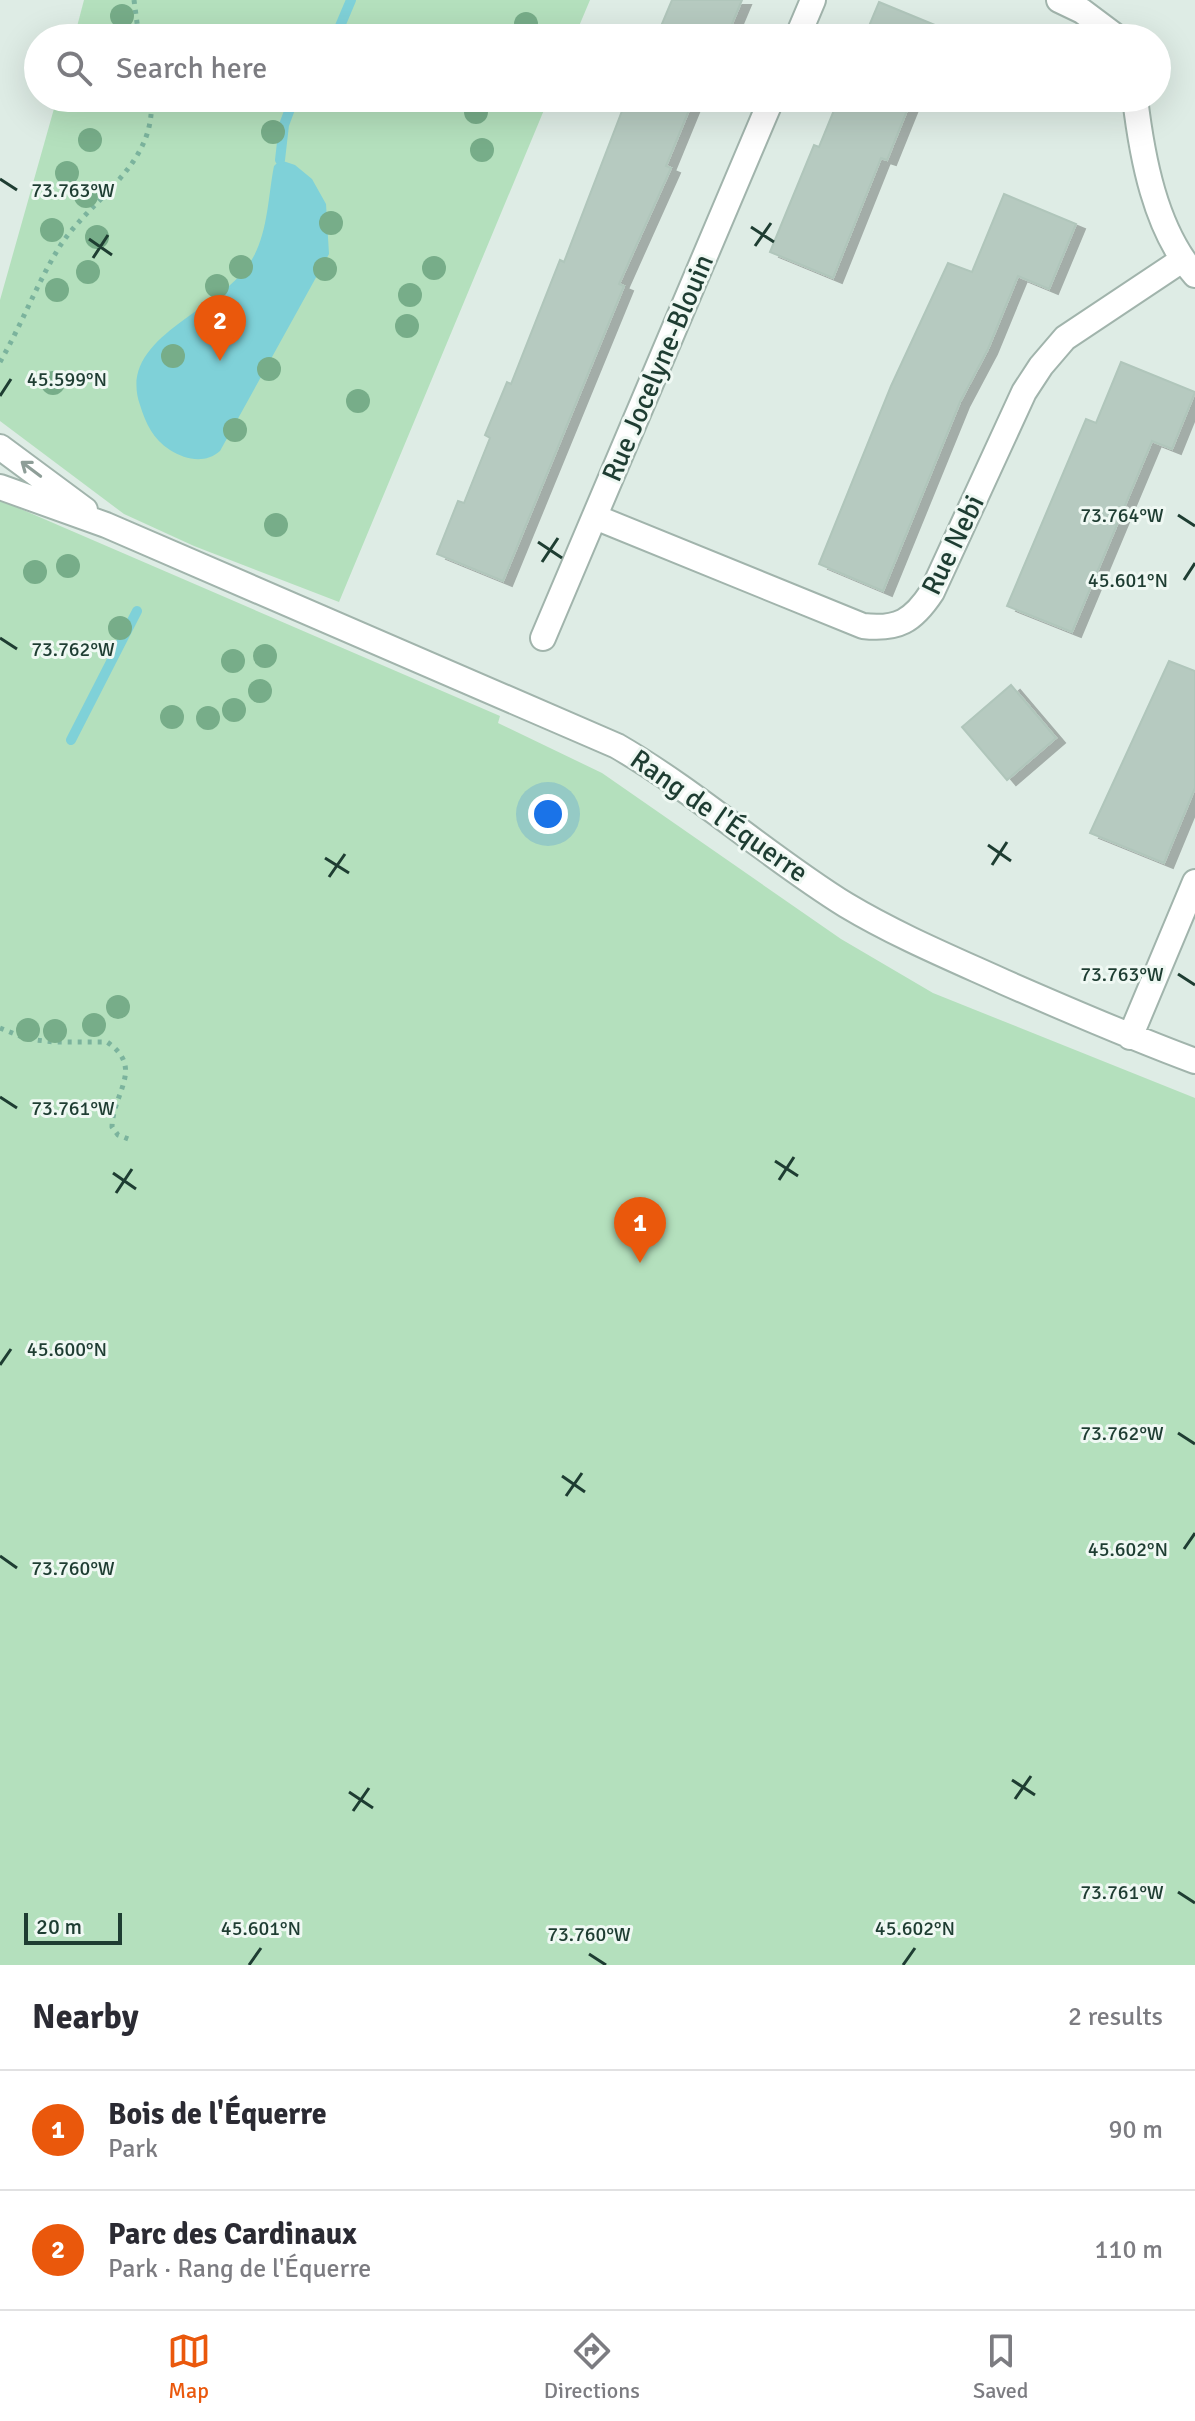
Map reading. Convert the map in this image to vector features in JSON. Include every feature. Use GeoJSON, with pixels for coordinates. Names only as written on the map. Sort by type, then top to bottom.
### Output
{"type":"FeatureCollection","features":[{"type":"Feature","properties":{"kind":"street"},"geometry":{"type":"LineString","coordinates":[[803,24],[813,0]]}},
{"type":"Feature","properties":{"kind":"street"},"geometry":{"type":"LineString","coordinates":[[1059,0],[1099,24]]}},
{"type":"Feature","properties":{"kind":"street","name":"Rue Jocelyne-Blouin"},"geometry":{"type":"LineString","coordinates":[[543,638],[766,112]]}},
{"type":"Feature","properties":{"kind":"street"},"geometry":{"type":"LineString","coordinates":[[1137,112],[1144,159],[1154,195],[1189,268]]}},
{"type":"Feature","properties":{"kind":"street","name":"Rue Nebi"},"geometry":{"type":"LineString","coordinates":[[595,517],[863,626],[894,628],[910,620],[932,592],[1024,392],[1041,366],[1065,338],[1189,268]]}},
{"type":"Feature","properties":{"kind":"street","name":"Rang de l'Équerre"},"geometry":{"type":"LineString","coordinates":[[0,447],[106,525]]}},
{"type":"Feature","properties":{"kind":"street","name":"Rang de l'Équerre"},"geometry":{"type":"LineString","coordinates":[[0,487],[106,525],[617,746],[674,778],[745,835],[847,905],[927,948],[1130,1037],[1195,1061]]}},
{"type":"Feature","properties":{"kind":"street"},"geometry":{"type":"LineString","coordinates":[[1130,1037],[1195,882]]}},
{"type":"Feature","properties":{"kind":"path"},"geometry":{"type":"LineString","coordinates":[[134,0],[137,24]]}},
{"type":"Feature","properties":{"kind":"path"},"geometry":{"type":"LineString","coordinates":[[0,362],[68,234],[135,160],[151,112]]}},
{"type":"Feature","properties":{"kind":"path"},"geometry":{"type":"LineString","coordinates":[[0,1028],[27,1039],[107,1042],[118,1049],[126,1061],[127,1074],[112,1127],[118,1135],[131,1140]]}},
{"type":"Feature","properties":{"kind":"green space"},"geometry":{"type":"Polygon","coordinates":[[[84,0],[590,0],[580,24],[78,24],[84,0]]]}},
{"type":"Feature","properties":{"kind":"green space"},"geometry":{"type":"Polygon","coordinates":[[[53,112],[543,112],[339,602],[194,546],[124,514],[0,421],[0,300],[53,112]]]}},
{"type":"Feature","properties":{"kind":"green space"},"geometry":{"type":"Polygon","coordinates":[[[0,500],[500,716],[498,723],[602,773],[841,939],[933,993],[1195,1098],[1195,1965],[0,1965],[0,500]]]}},
{"type":"Feature","properties":{"kind":"water"},"geometry":{"type":"Polygon","coordinates":[[[280,160],[295,165],[312,179],[326,204],[329,254],[220,451],[202,459],[182,456],[159,441],[145,418],[137,381],[143,361],[175,326],[237,279],[251,261],[264,227],[274,166],[280,160]]]}},
{"type":"Feature","properties":{"kind":"building"},"geometry":{"type":"Polygon","coordinates":[[[672,0],[742,0],[732,24],[662,24],[672,0]]]}},
{"type":"Feature","properties":{"kind":"building"},"geometry":{"type":"Polygon","coordinates":[[[879,2],[932,24],[870,24],[879,2]]]}},
{"type":"Feature","properties":{"kind":"building"},"geometry":{"type":"Polygon","coordinates":[[[622,112],[688,112],[666,166],[671,168],[619,284],[624,286],[503,581],[437,554],[458,501],[464,503],[490,438],[485,435],[507,382],[511,384],[560,260],[564,262],[622,112]]]}},
{"type":"Feature","properties":{"kind":"building"},"geometry":{"type":"Polygon","coordinates":[[[833,112],[906,112],[887,160],[881,158],[833,278],[770,252],[814,145],[819,147],[833,112]]]}},
{"type":"Feature","properties":{"kind":"building"},"geometry":{"type":"Polygon","coordinates":[[[1004,194],[1076,224],[1049,289],[1018,276],[988,349],[960,402],[883,591],[819,564],[891,386],[948,263],[972,272],[1004,194]]]}},
{"type":"Feature","properties":{"kind":"building"},"geometry":{"type":"Polygon","coordinates":[[[1121,362],[1195,392],[1172,449],[1152,441],[1072,632],[1007,606],[1086,419],[1096,423],[1121,362]]]}},
{"type":"Feature","properties":{"kind":"building"},"geometry":{"type":"Polygon","coordinates":[[[1169,661],[1195,671],[1195,788],[1164,863],[1090,833],[1169,661]]]}},
{"type":"Feature","properties":{"kind":"building"},"geometry":{"type":"Polygon","coordinates":[[[1011,685],[1056,738],[1007,780],[962,727],[1011,685]]]}},
{"type":"Feature","properties":{"kind":"waterway"},"geometry":{"type":"LineString","coordinates":[[341,24],[351,0]]}},
{"type":"Feature","properties":{"kind":"waterway"},"geometry":{"type":"LineString","coordinates":[[280,160],[289,112]]}},
{"type":"Feature","properties":{"kind":"waterway"},"geometry":{"type":"LineString","coordinates":[[71,740],[137,611]]}},
{"type":"Feature","properties":{"kind":"place","name":"Parc des Cardinaux"},"geometry":{"type":"Point","coordinates":[220,361]}},
{"type":"Feature","properties":{"kind":"place","name":"Bois de l'Équerre"},"geometry":{"type":"Point","coordinates":[640,1263]}}]}
